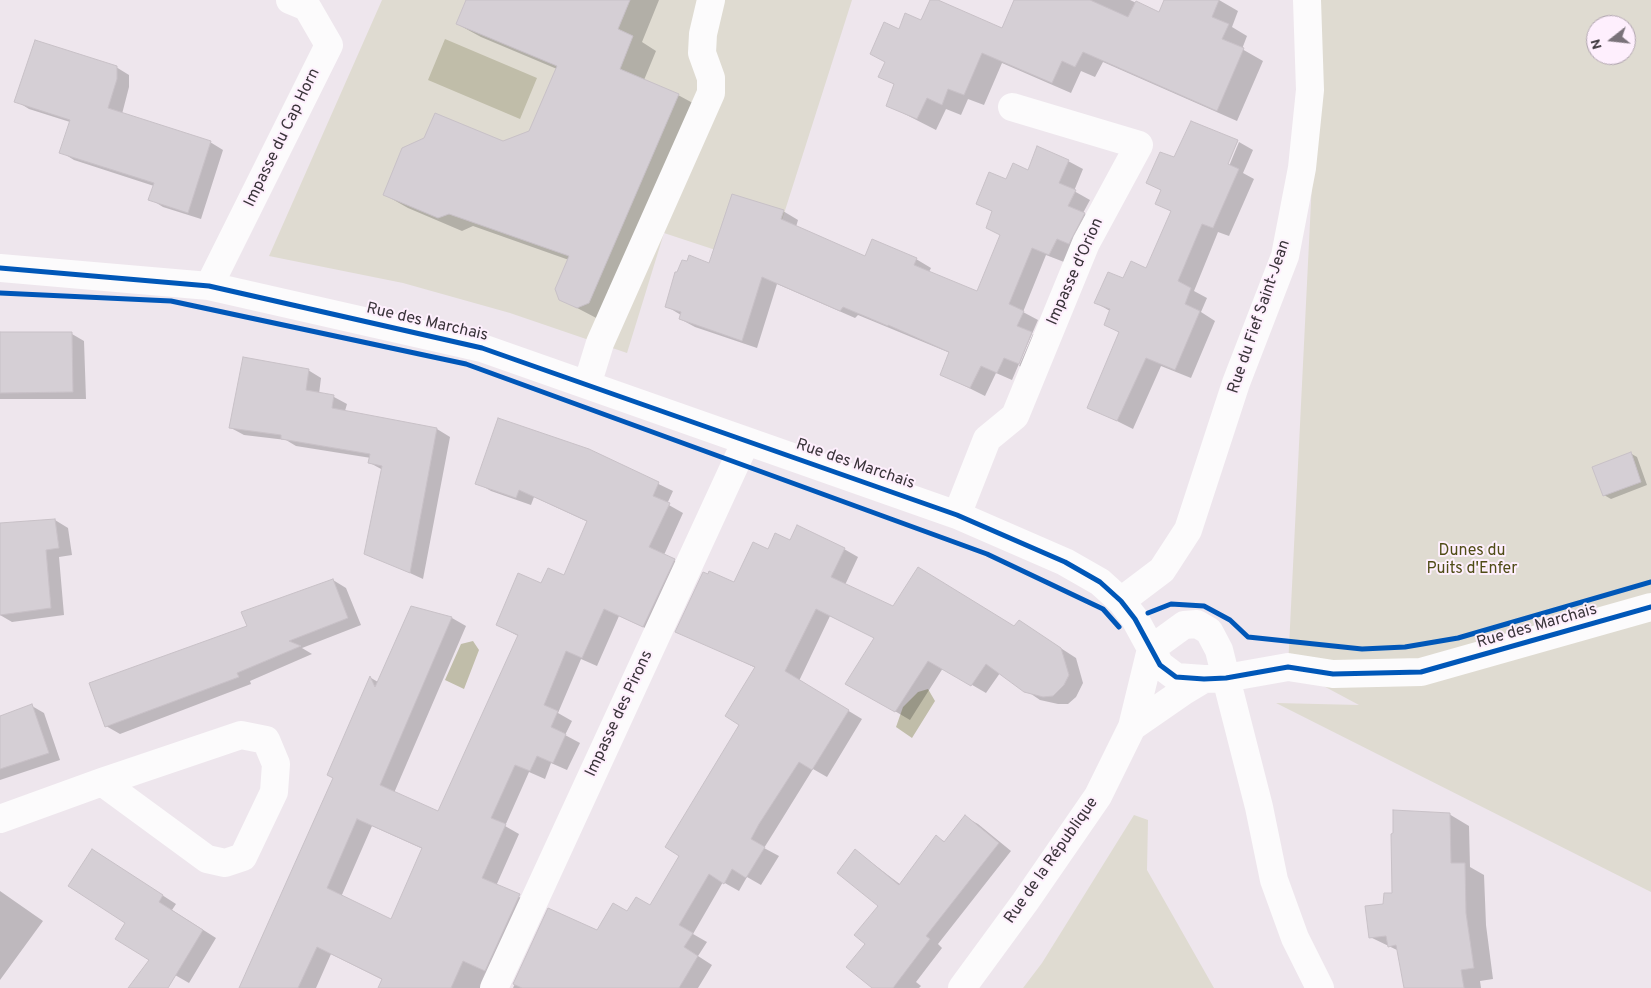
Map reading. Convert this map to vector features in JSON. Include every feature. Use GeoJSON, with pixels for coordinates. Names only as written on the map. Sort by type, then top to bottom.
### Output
{"type":"FeatureCollection","features":[{"type":"Feature","properties":{"kind":"street","name":"Impasse du Cap Horn"},"geometry":{"type":"LineString","coordinates":[[209,286],[329,45],[307,7],[290,0]]}},
{"type":"Feature","properties":{"kind":"street"},"geometry":{"type":"LineString","coordinates":[[587,384],[600,343],[710,93],[711,78],[702,53],[703,34],[711,0]]}},
{"type":"Feature","properties":{"kind":"street","name":"Rue du Fief Saint-Jean"},"geometry":{"type":"LineString","coordinates":[[1121,601],[1162,570],[1188,530],[1236,383],[1285,256],[1302,168],[1310,90],[1307,0]]}},
{"type":"Feature","properties":{"kind":"street","name":"Impasse d'Orion"},"geometry":{"type":"LineString","coordinates":[[957,515],[986,439],[1015,416],[1086,243],[1139,145],[1012,107]]}},
{"type":"Feature","properties":{"kind":"street","name":"Rue des Marchais"},"geometry":{"type":"LineString","coordinates":[[0,268],[209,286],[482,348],[587,384],[957,515],[1065,562],[1100,582],[1121,601],[1135,619],[1160,665],[1176,677],[1215,678],[1288,667],[1332,674],[1421,672],[1651,607]]}},
{"type":"Feature","properties":{"kind":"street","name":"Impasse des Pirons"},"geometry":{"type":"LineString","coordinates":[[494,988],[746,441]]}},
{"type":"Feature","properties":{"kind":"street"},"geometry":{"type":"LineString","coordinates":[[1151,650],[1184,625],[1197,624],[1209,631],[1219,650],[1215,678],[1259,807],[1274,880],[1295,938],[1320,988]]}},
{"type":"Feature","properties":{"kind":"street","name":"Rue de la République"},"geometry":{"type":"LineString","coordinates":[[962,988],[1025,902],[1098,796],[1132,727],[1151,650]]}},
{"type":"Feature","properties":{"kind":"street","name":"Rue de la République"},"geometry":{"type":"LineString","coordinates":[[1132,727],[1184,691],[1215,678]]}},
{"type":"Feature","properties":{"kind":"street"},"geometry":{"type":"LineString","coordinates":[[0,819],[102,782],[241,735],[266,740],[276,764],[274,792],[244,857],[225,863],[207,859],[102,782]]}},
{"type":"Feature","properties":{"kind":"green space"},"geometry":{"type":"Polygon","coordinates":[[[382,0],[852,0],[767,267],[664,233],[627,353],[510,313],[403,283],[269,256],[382,0]]]}},
{"type":"Feature","properties":{"kind":"green space","name":"Dunes du Puits d'Enfer"},"geometry":{"type":"Polygon","coordinates":[[[1321,0],[1651,0],[1651,892],[1276,703],[1359,705],[1288,667],[1321,0]]]}},
{"type":"Feature","properties":{"kind":"green space"},"geometry":{"type":"Polygon","coordinates":[[[1134,815],[1148,820],[1147,870],[1214,988],[1023,988],[1042,963],[1134,815]]]}},
{"type":"Feature","properties":{"kind":"shaded area"},"geometry":{"type":"Polygon","coordinates":[[[445,39],[537,78],[520,119],[428,80],[445,39]]]}},
{"type":"Feature","properties":{"kind":"shaded area"},"geometry":{"type":"Polygon","coordinates":[[[473,641],[479,650],[464,689],[445,680],[461,644],[473,641]]]}},
{"type":"Feature","properties":{"kind":"shaded area"},"geometry":{"type":"Polygon","coordinates":[[[928,689],[935,701],[912,738],[896,727],[903,707],[918,692],[928,689]]]}},
{"type":"Feature","properties":{"kind":"building"},"geometry":{"type":"Polygon","coordinates":[[[466,0],[630,0],[618,29],[633,36],[620,69],[679,94],[589,303],[577,308],[559,300],[555,289],[569,256],[449,214],[438,218],[383,195],[402,148],[424,138],[435,113],[503,141],[529,131],[557,66],[456,24],[466,0]]]}},
{"type":"Feature","properties":{"kind":"building"},"geometry":{"type":"Polygon","coordinates":[[[930,0],[938,0],[1002,28],[1014,0],[1090,0],[1128,17],[1136,1],[1159,12],[1164,0],[1219,0],[1212,17],[1229,24],[1222,39],[1244,48],[1217,111],[1083,52],[1075,67],[1062,61],[1052,83],[982,53],[964,95],[948,89],[942,105],[927,98],[917,119],[886,106],[894,84],[878,77],[885,62],[870,54],[884,22],[899,29],[905,13],[921,20],[930,0]]]}},
{"type":"Feature","properties":{"kind":"building"},"geometry":{"type":"Polygon","coordinates":[[[35,40],[117,66],[117,79],[108,108],[211,141],[188,213],[148,200],[154,183],[59,153],[70,120],[14,102],[35,40]]]}},
{"type":"Feature","properties":{"kind":"building"},"geometry":{"type":"Polygon","coordinates":[[[1191,121],[1238,140],[1228,164],[1239,169],[1213,228],[1202,224],[1178,281],[1191,288],[1185,304],[1200,311],[1175,370],[1146,358],[1117,421],[1087,408],[1119,332],[1104,325],[1110,309],[1094,303],[1108,272],[1123,278],[1131,261],[1146,268],[1171,211],[1155,204],[1161,190],[1146,183],[1160,152],[1174,157],[1191,121]]]}},
{"type":"Feature","properties":{"kind":"building"},"geometry":{"type":"Polygon","coordinates":[[[1037,146],[1069,160],[1059,183],[1076,190],[1068,206],[1085,213],[1069,244],[1057,239],[1049,255],[1032,248],[1009,304],[1024,311],[1017,326],[1032,332],[1019,364],[1004,358],[997,373],[981,366],[970,388],[940,375],[949,352],[843,307],[840,311],[762,277],[742,341],[679,319],[681,312],[665,307],[675,272],[677,272],[682,260],[687,261],[689,255],[709,263],[732,194],[784,210],[781,219],[865,256],[872,239],[917,258],[914,265],[977,291],[1000,235],[986,228],[992,211],[976,204],[989,172],[1006,179],[1013,163],[1028,170],[1037,146]]]}},
{"type":"Feature","properties":{"kind":"building"},"geometry":{"type":"Polygon","coordinates":[[[0,332],[72,332],[73,392],[0,393],[0,332]]]}},
{"type":"Feature","properties":{"kind":"building"},"geometry":{"type":"Polygon","coordinates":[[[243,357],[309,369],[306,390],[334,395],[332,408],[437,428],[410,573],[364,554],[382,466],[368,463],[370,454],[281,439],[281,435],[229,428],[243,357]]]}},
{"type":"Feature","properties":{"kind":"building"},"geometry":{"type":"Polygon","coordinates":[[[498,418],[589,449],[659,482],[653,496],[670,503],[649,547],[675,559],[643,627],[604,609],[582,658],[566,651],[544,705],[558,711],[551,727],[566,734],[553,763],[537,756],[530,771],[515,765],[491,818],[506,824],[482,878],[520,894],[485,971],[463,961],[451,988],[378,988],[382,979],[317,947],[298,988],[239,988],[333,778],[327,775],[370,676],[375,687],[411,606],[452,617],[380,785],[438,811],[518,635],[496,625],[518,573],[541,583],[548,568],[564,575],[587,521],[519,490],[516,498],[475,484],[498,418]],[[357,819],[327,888],[391,919],[422,848],[357,819]]]}},
{"type":"Feature","properties":{"kind":"building"},"geometry":{"type":"Polygon","coordinates":[[[1631,452],[1641,482],[1603,496],[1592,467],[1631,452]]]}},
{"type":"Feature","properties":{"kind":"building"},"geometry":{"type":"Polygon","coordinates":[[[55,519],[59,548],[46,550],[51,608],[0,615],[0,523],[55,519]]]}},
{"type":"Feature","properties":{"kind":"building"},"geometry":{"type":"Polygon","coordinates":[[[797,525],[845,548],[831,577],[893,606],[918,567],[1014,626],[1019,620],[1061,648],[1069,675],[1064,685],[1053,696],[1043,697],[1024,692],[986,664],[971,686],[928,661],[895,712],[845,684],[874,638],[816,609],[785,671],[849,710],[812,770],[799,762],[759,824],[751,839],[765,847],[746,878],[732,869],[724,884],[709,874],[679,925],[693,933],[684,947],[698,956],[679,988],[522,988],[513,984],[548,908],[597,930],[613,903],[627,911],[636,897],[650,905],[679,856],[665,847],[739,725],[725,716],[755,667],[675,632],[703,572],[708,574],[709,571],[734,582],[753,542],[768,549],[775,533],[790,540],[797,525]]]}},
{"type":"Feature","properties":{"kind":"building"},"geometry":{"type":"Polygon","coordinates":[[[333,579],[348,618],[289,641],[301,646],[237,673],[239,677],[105,727],[89,683],[247,626],[241,612],[333,579]]]}},
{"type":"Feature","properties":{"kind":"building"},"geometry":{"type":"Polygon","coordinates":[[[32,704],[49,753],[0,769],[0,716],[32,704]]]}},
{"type":"Feature","properties":{"kind":"building"},"geometry":{"type":"Polygon","coordinates":[[[1393,810],[1450,813],[1451,863],[1465,863],[1466,913],[1474,968],[1461,970],[1464,988],[1404,988],[1396,945],[1388,947],[1386,936],[1369,938],[1365,906],[1383,904],[1384,893],[1392,893],[1391,834],[1393,833],[1393,810]]]}},
{"type":"Feature","properties":{"kind":"building"},"geometry":{"type":"Polygon","coordinates":[[[965,815],[999,843],[926,936],[930,939],[893,988],[872,988],[846,967],[865,944],[854,935],[878,906],[837,873],[855,849],[899,885],[936,835],[944,842],[965,815]]]}},
{"type":"Feature","properties":{"kind":"building"},"geometry":{"type":"Polygon","coordinates":[[[92,849],[163,895],[159,902],[203,930],[168,988],[128,988],[149,960],[115,939],[125,923],[68,886],[92,849]]]}},
{"type":"Feature","properties":{"kind":"cycle path"},"geometry":{"type":"LineString","coordinates":[[0,268],[209,286],[482,348],[957,515],[1065,562],[1100,582],[1121,601],[1135,619],[1160,665],[1176,677],[1226,678],[1288,667],[1333,674],[1421,672],[1651,607]]}},
{"type":"Feature","properties":{"kind":"cycle path"},"geometry":{"type":"LineString","coordinates":[[0,293],[171,301],[466,364],[987,554],[1103,609],[1119,627]]}},
{"type":"Feature","properties":{"kind":"cycle path"},"geometry":{"type":"LineString","coordinates":[[1148,613],[1171,604],[1204,606],[1230,620],[1248,637],[1362,649],[1405,647],[1458,638],[1651,582]]}}]}
